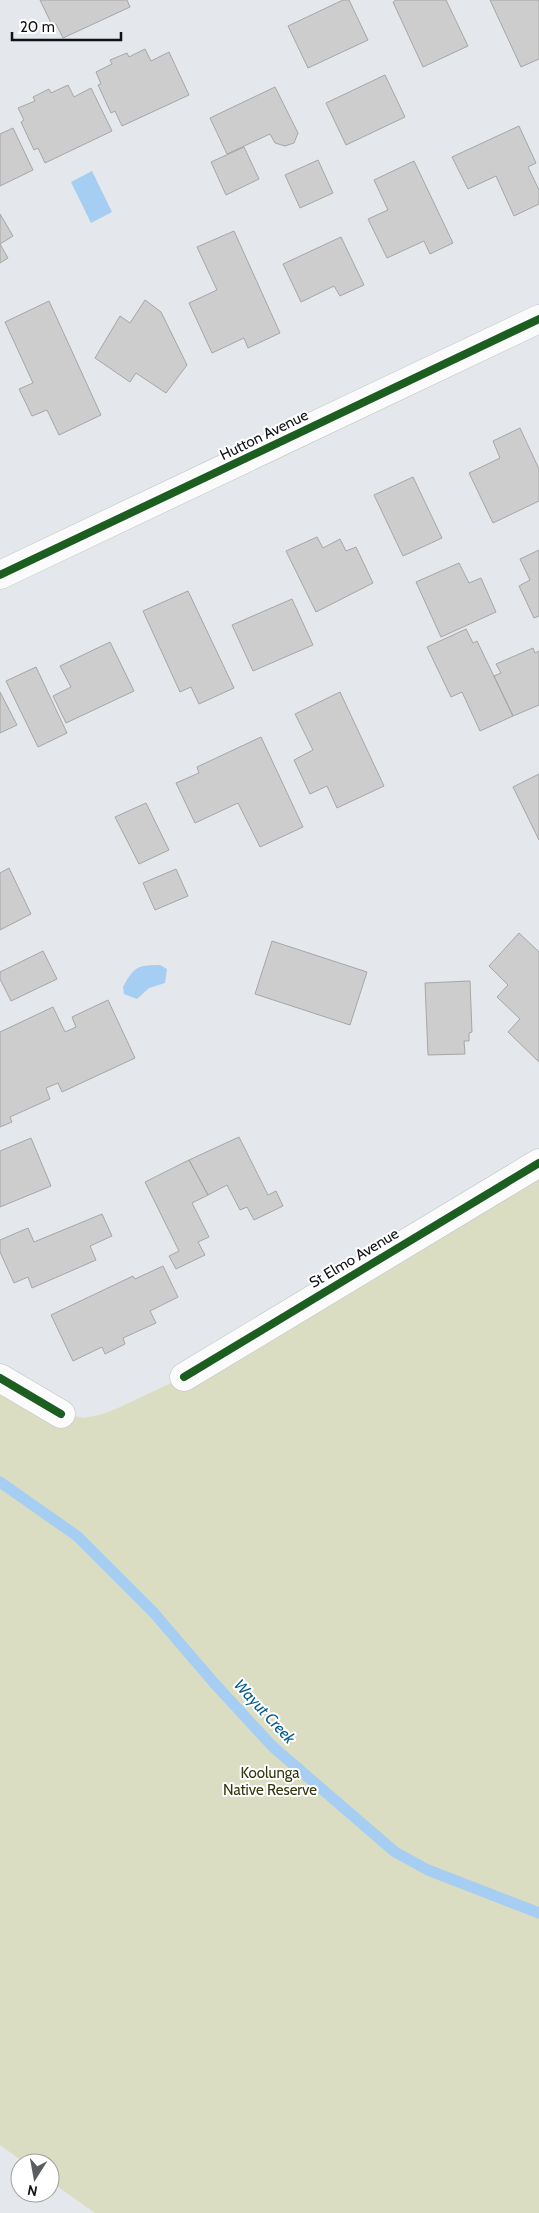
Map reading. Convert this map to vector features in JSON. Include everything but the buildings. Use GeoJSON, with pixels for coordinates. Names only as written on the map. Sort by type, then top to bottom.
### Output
{"type":"FeatureCollection","features":[{"type":"Feature","properties":{"kind":"street","name":"Hutton Avenue"},"geometry":{"type":"LineString","coordinates":[[0,575],[539,319]]}},
{"type":"Feature","properties":{"kind":"street","name":"St Elmo Avenue"},"geometry":{"type":"LineString","coordinates":[[184,1377],[539,1163]]}},
{"type":"Feature","properties":{"kind":"street"},"geometry":{"type":"LineString","coordinates":[[0,1378],[61,1414]]}},
{"type":"Feature","properties":{"kind":"green space","name":"Koolunga Native Reserve"},"geometry":{"type":"Polygon","coordinates":[[[539,1163],[539,2213],[95,2213],[60,2188],[60,2153],[11,2153],[0,2145],[0,1378],[61,1414],[84,1418],[103,1414],[118,1408],[184,1377],[539,1163]]]}},
{"type":"Feature","properties":{"kind":"water"},"geometry":{"type":"Polygon","coordinates":[[[92,171],[112,212],[91,223],[71,182],[92,171]]]}},
{"type":"Feature","properties":{"kind":"water"},"geometry":{"type":"Polygon","coordinates":[[[160,965],[167,969],[165,983],[149,988],[137,999],[124,994],[123,987],[133,971],[141,967],[160,965]]]}},
{"type":"Feature","properties":{"kind":"waterway","name":"Wayut Creek"},"geometry":{"type":"LineString","coordinates":[[0,1482],[77,1536],[154,1613],[272,1746],[395,1852],[428,1870],[539,1913]]}},
{"type":"Feature","properties":{"kind":"cycle path"},"geometry":{"type":"LineString","coordinates":[[0,575],[539,319]]}},
{"type":"Feature","properties":{"kind":"cycle path"},"geometry":{"type":"LineString","coordinates":[[184,1377],[539,1163]]}},
{"type":"Feature","properties":{"kind":"cycle path"},"geometry":{"type":"LineString","coordinates":[[0,1378],[61,1414]]}}]}
